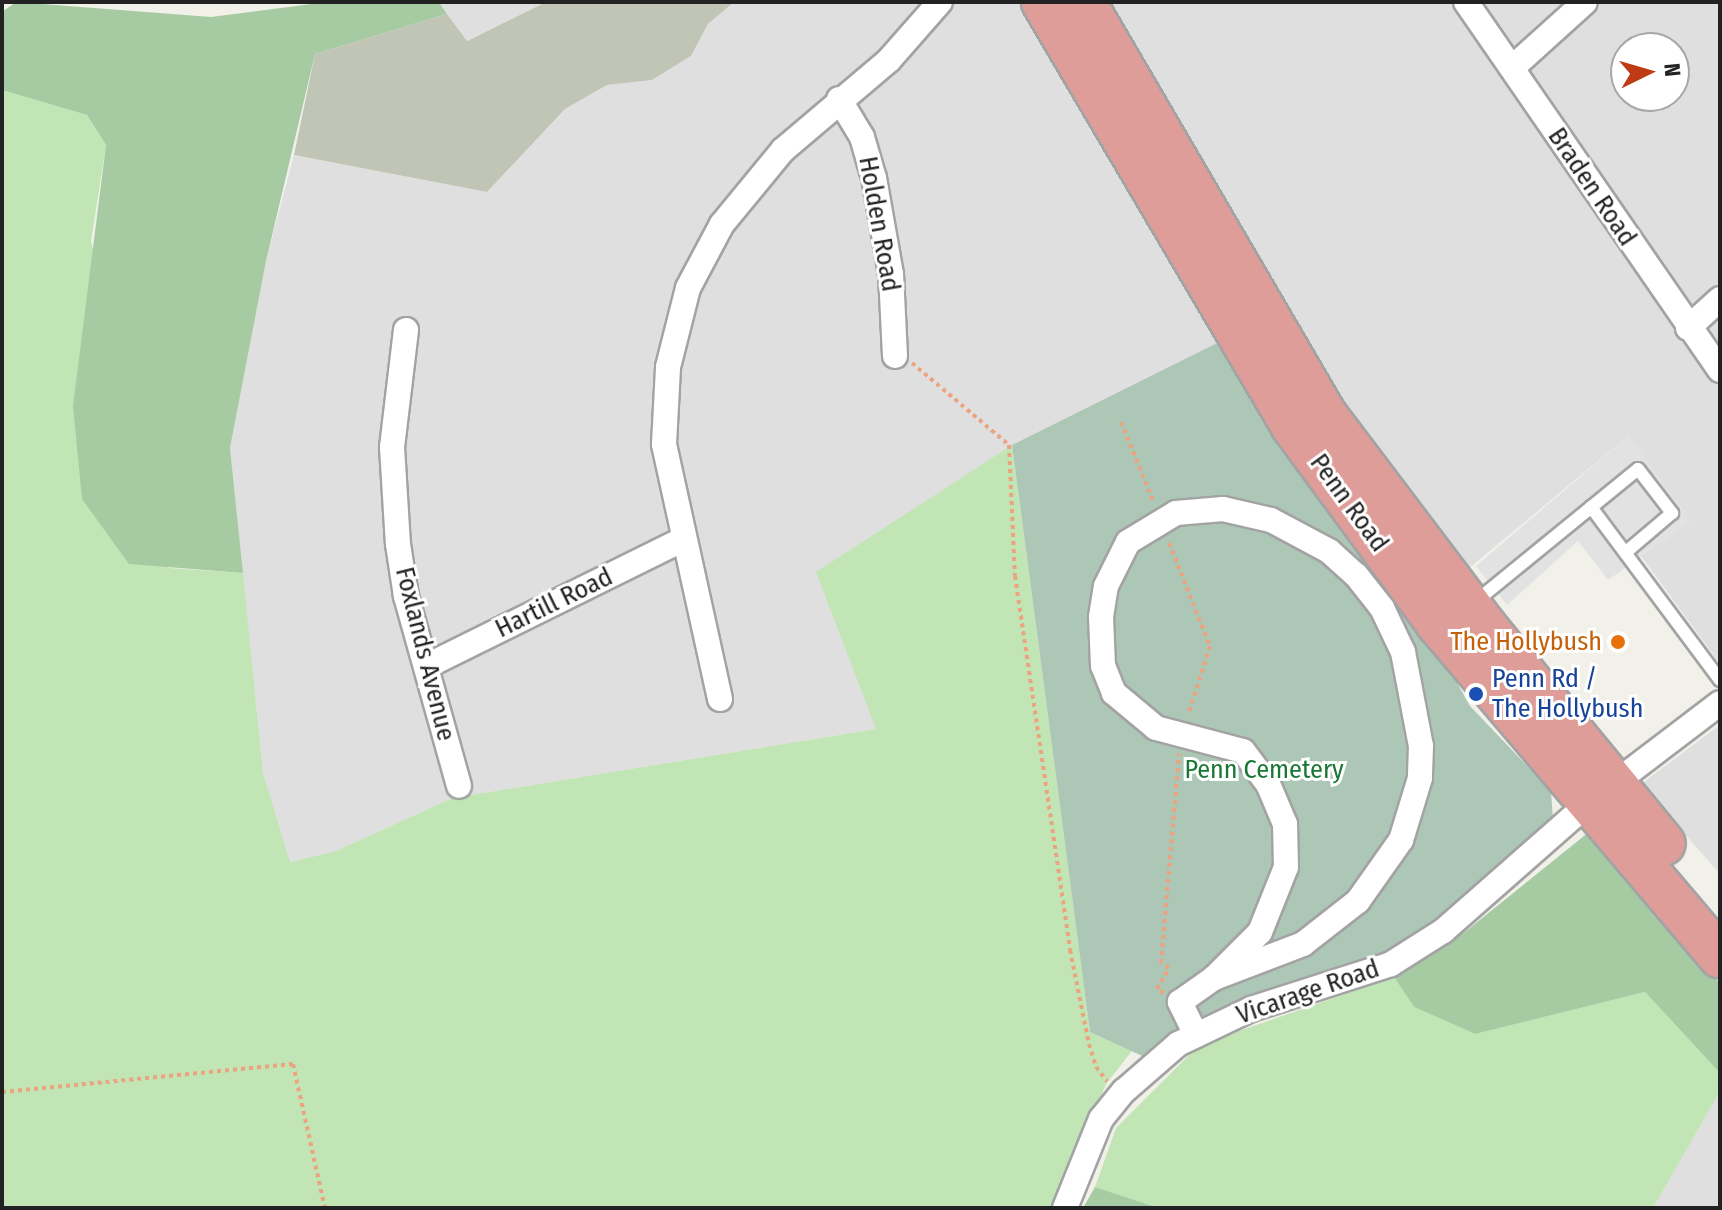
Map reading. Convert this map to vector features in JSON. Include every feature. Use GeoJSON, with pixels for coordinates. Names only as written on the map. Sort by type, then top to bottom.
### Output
{"type":"FeatureCollection","features":[{"type":"Feature","properties":{"kind":"highway","name":"Penn Road"},"geometry":{"type":"LineString","coordinates":[[1043,2],[1292,425],[1438,624],[1720,913]]}},
{"type":"Feature","properties":{"kind":"highway","name":"Penn Road"},"geometry":{"type":"LineString","coordinates":[[1084,2],[1326,416],[1469,606],[1720,957]]}},
{"type":"Feature","properties":{"kind":"street"},"geometry":{"type":"LineString","coordinates":[[720,699],[682,540],[664,444],[664,404],[688,288],[722,224],[783,150],[899,50],[940,2]]}},
{"type":"Feature","properties":{"kind":"street","name":"Braden Road"},"geometry":{"type":"LineString","coordinates":[[1466,2],[1688,328],[1720,370]]}},
{"type":"Feature","properties":{"kind":"street"},"geometry":{"type":"LineString","coordinates":[[1512,68],[1585,2]]}},
{"type":"Feature","properties":{"kind":"street","name":"Holden Road"},"geometry":{"type":"LineString","coordinates":[[839,99],[862,137],[874,178],[891,274],[895,356]]}},
{"type":"Feature","properties":{"kind":"street"},"geometry":{"type":"LineString","coordinates":[[1688,328],[1720,299]]}},
{"type":"Feature","properties":{"kind":"street","name":"Foxlands Avenue"},"geometry":{"type":"LineString","coordinates":[[406,330],[392,447],[393,498],[406,596],[459,786]]}},
{"type":"Feature","properties":{"kind":"street"},"geometry":{"type":"LineString","coordinates":[[1196,1035],[1180,1002],[1214,978],[1260,932],[1272,911],[1286,867],[1285,824],[1268,784],[1243,751],[1156,728],[1114,693],[1103,666],[1101,617],[1106,586],[1128,542],[1176,513],[1223,509],[1246,512],[1292,531],[1329,551],[1356,575],[1382,608],[1403,652],[1421,746],[1420,778],[1407,827],[1381,874],[1358,901],[1303,944],[1214,978]]}},
{"type":"Feature","properties":{"kind":"street","name":"Hartill Road"},"geometry":{"type":"LineString","coordinates":[[427,666],[682,540]]}},
{"type":"Feature","properties":{"kind":"street","name":"Vicarage Road"},"geometry":{"type":"LineString","coordinates":[[1065,1208],[1101,1119],[1124,1091],[1196,1035],[1251,1009],[1391,964],[1443,931],[1602,793],[1720,703]]}},
{"type":"Feature","properties":{"kind":"lane"},"geometry":{"type":"LineString","coordinates":[[1469,606],[1638,469],[1672,513],[1626,552]]}},
{"type":"Feature","properties":{"kind":"lane"},"geometry":{"type":"LineString","coordinates":[[1591,507],[1720,680]]}},
{"type":"Feature","properties":{"kind":"path"},"geometry":{"type":"LineString","coordinates":[[895,356],[919,366],[1009,445],[1015,576],[1070,950],[1096,1067],[1124,1091]]}},
{"type":"Feature","properties":{"kind":"path"},"geometry":{"type":"LineString","coordinates":[[2,1092],[293,1064],[325,1208]]}},
{"type":"Feature","properties":{"kind":"shaded area"},"geometry":{"type":"Polygon","coordinates":[[[439,2],[546,2],[466,41],[439,2]]]}},
{"type":"Feature","properties":{"kind":"shaded area"},"geometry":{"type":"Polygon","coordinates":[[[546,2],[734,2],[708,24],[691,56],[652,80],[607,85],[565,109],[487,192],[294,155],[315,54],[447,14],[467,41],[546,2]]]}},
{"type":"Feature","properties":{"kind":"shaded area"},"geometry":{"type":"Polygon","coordinates":[[[734,2],[1019,2],[1217,343],[1012,445],[876,729],[452,798],[336,851],[289,862],[263,773],[230,448],[266,261],[294,155],[487,192],[565,109],[607,85],[652,80],[691,56],[708,24],[734,2]]]}},
{"type":"Feature","properties":{"kind":"shaded area"},"geometry":{"type":"Polygon","coordinates":[[[1106,2],[1720,2],[1720,664],[1641,556],[1691,521],[1628,436],[1468,569],[1336,395],[1106,2]]]}},
{"type":"Feature","properties":{"kind":"shaded area"},"geometry":{"type":"Polygon","coordinates":[[[1628,436],[1692,521],[1608,580],[1578,541],[1507,605],[1476,566],[1628,436]]]}},
{"type":"Feature","properties":{"kind":"shaded area"},"geometry":{"type":"Polygon","coordinates":[[[1720,725],[1720,874],[1641,784],[1720,725]]]}},
{"type":"Feature","properties":{"kind":"shaded area"},"geometry":{"type":"Polygon","coordinates":[[[1720,1091],[1720,1208],[1653,1208],[1709,1105],[1720,1091]]]}},
{"type":"Feature","properties":{"kind":"green space"},"geometry":{"type":"Polygon","coordinates":[[[16,2],[211,17],[327,2],[439,2],[447,14],[315,54],[266,261],[230,448],[243,573],[129,564],[82,499],[73,406],[106,145],[87,115],[2,90],[2,12],[16,2]]]}},
{"type":"Feature","properties":{"kind":"green space"},"geometry":{"type":"Polygon","coordinates":[[[2,90],[87,115],[106,145],[91,241],[169,568],[243,573],[263,773],[290,862],[336,851],[452,798],[876,729],[816,572],[1012,445],[1090,1032],[1132,1051],[1106,1084],[1054,1208],[2,1208],[2,90]]]}},
{"type":"Feature","properties":{"kind":"green space","name":"Penn Cemetery"},"geometry":{"type":"Polygon","coordinates":[[[1217,343],[1296,465],[1446,663],[1470,706],[1551,791],[1553,820],[1427,933],[1388,959],[1327,971],[1261,997],[1151,1060],[1090,1032],[1012,445],[1217,343]]]}},
{"type":"Feature","properties":{"kind":"green space"},"geometry":{"type":"Polygon","coordinates":[[[1589,832],[1720,984],[1720,1073],[1645,992],[1475,1034],[1414,1007],[1394,977],[1466,931],[1589,832]]]}},
{"type":"Feature","properties":{"kind":"green space"},"geometry":{"type":"Polygon","coordinates":[[[1394,977],[1414,1007],[1475,1034],[1645,992],[1720,1073],[1720,1091],[1653,1208],[1159,1208],[1095,1187],[1116,1128],[1199,1045],[1394,977]]]}},
{"type":"Feature","properties":{"kind":"green space"},"geometry":{"type":"Polygon","coordinates":[[[1095,1187],[1159,1208],[1083,1208],[1095,1187]]]}},
{"type":"Feature","properties":{"kind":"place","name":"The Hollybush"},"geometry":{"type":"Point","coordinates":[1618,642]}},
{"type":"Feature","properties":{"kind":"place","name":"Penn Rd / The Hollybush"},"geometry":{"type":"Point","coordinates":[1476,694]}}]}
